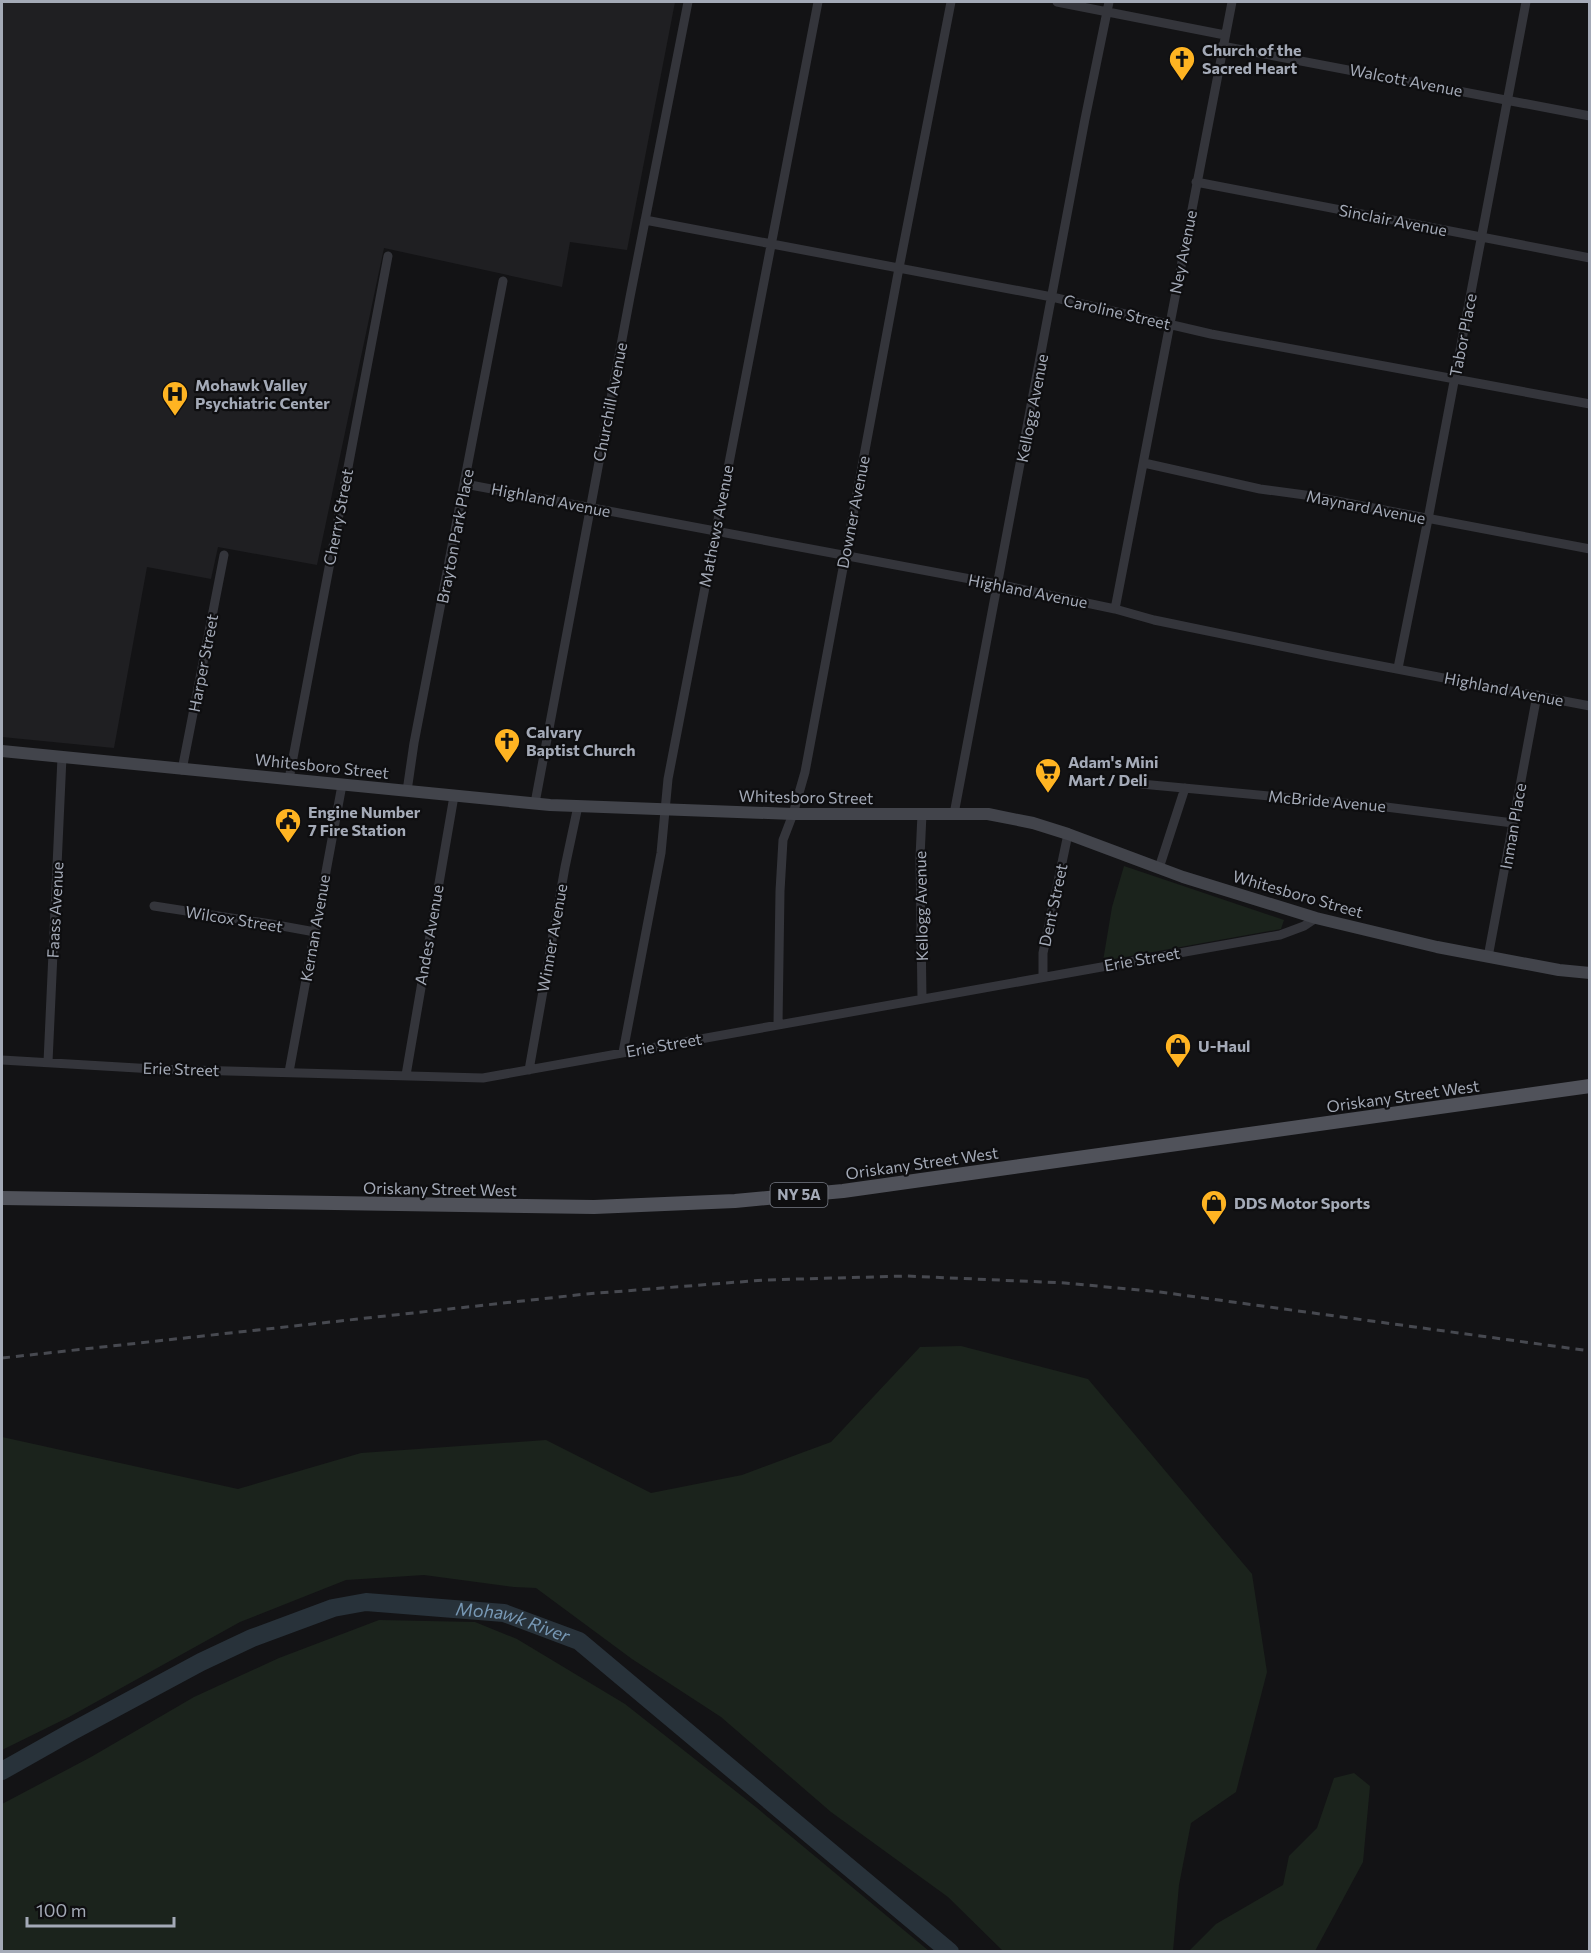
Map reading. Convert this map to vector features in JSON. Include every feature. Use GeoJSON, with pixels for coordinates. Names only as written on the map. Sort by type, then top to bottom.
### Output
{"type":"FeatureCollection","features":[{"type":"Feature","properties":{"kind":"main road","name":"Oriskany Street West"},"geometry":{"type":"LineString","coordinates":[[2,1198],[509,1207],[594,1207],[735,1201],[843,1191],[1590,1086]]}},
{"type":"Feature","properties":{"kind":"street","name":"Churchill Avenue"},"geometry":{"type":"LineString","coordinates":[[535,803],[688,2]]}},
{"type":"Feature","properties":{"kind":"street","name":"Mathews Avenue"},"geometry":{"type":"LineString","coordinates":[[623,1052],[661,854],[668,779],[818,2]]}},
{"type":"Feature","properties":{"kind":"street","name":"Downer Avenue"},"geometry":{"type":"LineString","coordinates":[[778,1024],[783,840],[805,772],[951,2]]}},
{"type":"Feature","properties":{"kind":"street"},"geometry":{"type":"LineString","coordinates":[[1058,2],[1109,6],[1133,16],[1225,35]]}},
{"type":"Feature","properties":{"kind":"street","name":"Ney Avenue"},"geometry":{"type":"LineString","coordinates":[[1115,609],[1232,2]]}},
{"type":"Feature","properties":{"kind":"street","name":"Tabor Place"},"geometry":{"type":"LineString","coordinates":[[1398,668],[1526,2]]}},
{"type":"Feature","properties":{"kind":"street","name":"Kellogg Avenue"},"geometry":{"type":"LineString","coordinates":[[954,814],[1109,6]]}},
{"type":"Feature","properties":{"kind":"street","name":"Walcott Avenue"},"geometry":{"type":"LineString","coordinates":[[1222,46],[1590,116]]}},
{"type":"Feature","properties":{"kind":"street","name":"Sinclair Avenue"},"geometry":{"type":"LineString","coordinates":[[1196,182],[1590,258]]}},
{"type":"Feature","properties":{"kind":"street","name":"Caroline Street"},"geometry":{"type":"LineString","coordinates":[[645,220],[1052,297],[1210,334],[1590,404]]}},
{"type":"Feature","properties":{"kind":"street","name":"Cherry Street"},"geometry":{"type":"LineString","coordinates":[[289,779],[388,256]]}},
{"type":"Feature","properties":{"kind":"street","name":"Brayton Park Place"},"geometry":{"type":"LineString","coordinates":[[407,791],[414,743],[503,281]]}},
{"type":"Feature","properties":{"kind":"street","name":"Maynard Avenue"},"geometry":{"type":"LineString","coordinates":[[1144,463],[1260,489],[1305,495],[1590,549]]}},
{"type":"Feature","properties":{"kind":"street","name":"Highland Avenue"},"geometry":{"type":"LineString","coordinates":[[465,484],[997,584],[1329,657],[1398,668],[1590,706]]}},
{"type":"Feature","properties":{"kind":"street","name":"Harper Street"},"geometry":{"type":"LineString","coordinates":[[182,770],[224,555]]}},
{"type":"Feature","properties":{"kind":"street","name":"Inman Place"},"geometry":{"type":"LineString","coordinates":[[1488,957],[1537,695]]}},
{"type":"Feature","properties":{"kind":"street","name":"Whitesboro Street"},"geometry":{"type":"LineString","coordinates":[[2,751],[454,796],[578,806],[793,814],[988,814],[1008,817],[1068,834],[1256,901],[1316,918],[1437,947],[1590,973]]}},
{"type":"Feature","properties":{"kind":"street","name":"Faass Avenue"},"geometry":{"type":"LineString","coordinates":[[48,1062],[62,757]]}},
{"type":"Feature","properties":{"kind":"street","name":"Kernan Avenue"},"geometry":{"type":"LineString","coordinates":[[289,1072],[342,784]]}},
{"type":"Feature","properties":{"kind":"street","name":"McBride Avenue"},"geometry":{"type":"LineString","coordinates":[[1141,784],[1386,807],[1513,823]]}},
{"type":"Feature","properties":{"kind":"street"},"geometry":{"type":"LineString","coordinates":[[1159,868],[1185,788]]}},
{"type":"Feature","properties":{"kind":"street","name":"Andes Avenue"},"geometry":{"type":"LineString","coordinates":[[406,1076],[454,796]]}},
{"type":"Feature","properties":{"kind":"street","name":"Winner Avenue"},"geometry":{"type":"LineString","coordinates":[[529,1070],[578,806]]}},
{"type":"Feature","properties":{"kind":"street","name":"Kellogg Avenue"},"geometry":{"type":"LineString","coordinates":[[922,814],[920,857],[922,999]]}},
{"type":"Feature","properties":{"kind":"street","name":"Dent Street"},"geometry":{"type":"LineString","coordinates":[[1043,977],[1043,952],[1068,834]]}},
{"type":"Feature","properties":{"kind":"street","name":"Wilcox Street"},"geometry":{"type":"LineString","coordinates":[[154,906],[315,932]]}},
{"type":"Feature","properties":{"kind":"street","name":"Erie Street"},"geometry":{"type":"LineString","coordinates":[[2,1060],[154,1069],[483,1078],[1280,935],[1304,926],[1316,918]]}},
{"type":"Feature","properties":{"kind":"shaded area","name":"Mohawk Valley Psychiatric Center"},"geometry":{"type":"Polygon","coordinates":[[[2,2],[675,2],[627,250],[570,242],[562,287],[384,248],[317,565],[218,547],[211,579],[147,567],[114,748],[2,737],[2,2]]]}},
{"type":"Feature","properties":{"kind":"shaded area"},"geometry":{"type":"Polygon","coordinates":[[[1124,866],[1284,920],[1281,929],[1103,961],[1112,907],[1124,866]]]}},
{"type":"Feature","properties":{"kind":"shaded area"},"geometry":{"type":"Polygon","coordinates":[[[961,1346],[1088,1379],[1252,1574],[1267,1672],[1236,1792],[1191,1823],[1179,1885],[1173,1951],[1003,1951],[948,1897],[831,1812],[721,1717],[632,1659],[536,1588],[424,1575],[346,1580],[240,1622],[69,1717],[2,1750],[2,1437],[238,1489],[361,1453],[546,1440],[651,1493],[742,1475],[831,1442],[920,1347],[961,1346]]]}},
{"type":"Feature","properties":{"kind":"shaded area"},"geometry":{"type":"Polygon","coordinates":[[[379,1620],[475,1622],[517,1639],[625,1704],[757,1808],[929,1951],[2,1951],[2,1804],[91,1757],[194,1697],[279,1658],[379,1620]]]}},
{"type":"Feature","properties":{"kind":"shaded area"},"geometry":{"type":"Polygon","coordinates":[[[1354,1773],[1370,1786],[1363,1862],[1315,1951],[1189,1951],[1216,1924],[1283,1885],[1289,1856],[1317,1828],[1334,1778],[1354,1773]]]}},
{"type":"Feature","properties":{"kind":"waterway","name":"Mohawk River"},"geometry":{"type":"LineString","coordinates":[[2,1771],[201,1662],[252,1638],[333,1608],[366,1602],[504,1613],[579,1641],[950,1952]]}},
{"type":"Feature","properties":{"kind":"railway"},"geometry":{"type":"LineString","coordinates":[[2,1358],[586,1294],[764,1280],[907,1276],[1065,1283],[1160,1292],[1590,1351]]}},
{"type":"Feature","properties":{"kind":"place","name":"Church of the Sacred Heart"},"geometry":{"type":"Point","coordinates":[1182,82]}},
{"type":"Feature","properties":{"kind":"place","name":"Mohawk Valley Psychiatric Center"},"geometry":{"type":"Point","coordinates":[175,417]}},
{"type":"Feature","properties":{"kind":"place","name":"Calvary Baptist Church"},"geometry":{"type":"Point","coordinates":[507,764]}},
{"type":"Feature","properties":{"kind":"place","name":"Adam's Mini Mart / Deli"},"geometry":{"type":"Point","coordinates":[1048,794]}},
{"type":"Feature","properties":{"kind":"place","name":"Engine Number 7 Fire Station"},"geometry":{"type":"Point","coordinates":[288,844]}},
{"type":"Feature","properties":{"kind":"place","name":"U-Haul"},"geometry":{"type":"Point","coordinates":[1178,1069]}},
{"type":"Feature","properties":{"kind":"place","name":"DDS Motor Sports"},"geometry":{"type":"Point","coordinates":[1214,1226]}}]}
